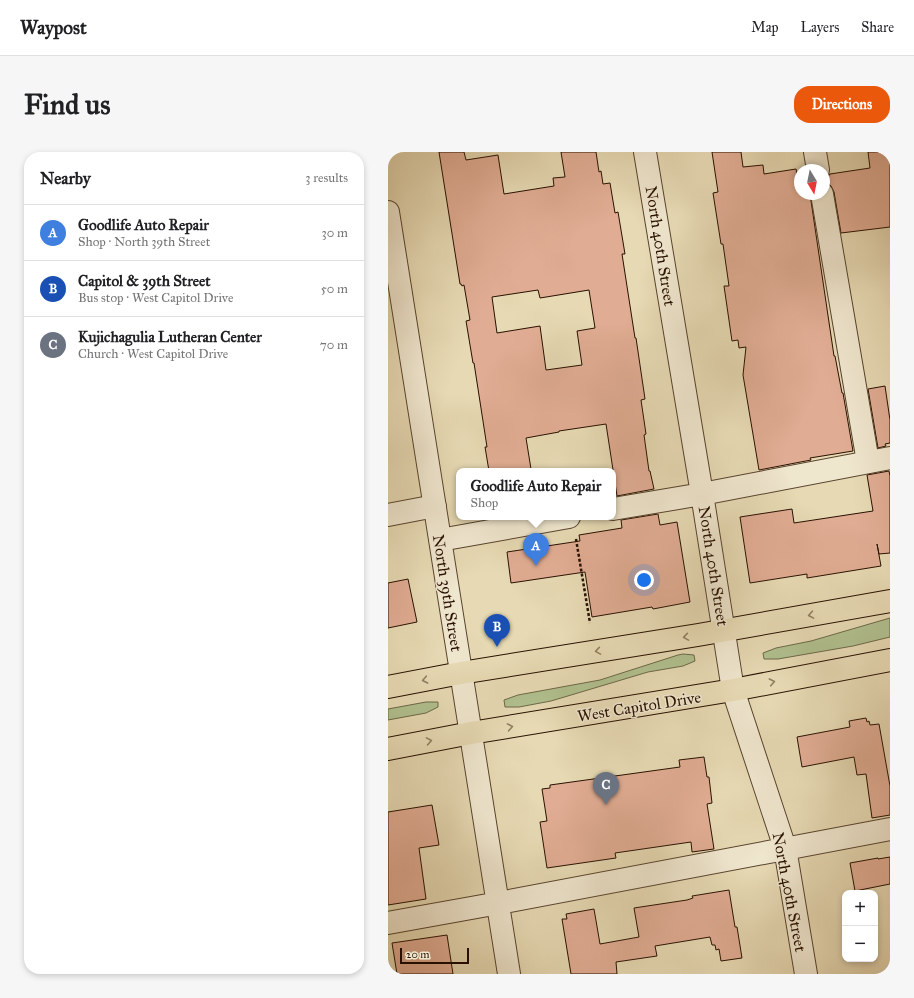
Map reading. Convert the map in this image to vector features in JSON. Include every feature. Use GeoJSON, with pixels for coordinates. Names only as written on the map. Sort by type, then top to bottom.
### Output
{"type":"FeatureCollection","features":[{"type":"Feature","properties":{"kind":"main road"},"geometry":{"type":"LineString","coordinates":[[388,687],[461,673],[890,601]]}},
{"type":"Feature","properties":{"kind":"main road","name":"West Capitol Drive"},"geometry":{"type":"LineString","coordinates":[[388,749],[733,690],[890,660]]}},
{"type":"Feature","properties":{"kind":"street","name":"North 40th Street"},"geometry":{"type":"LineString","coordinates":[[645,152],[733,690],[785,848],[806,974]]}},
{"type":"Feature","properties":{"kind":"street"},"geometry":{"type":"LineString","coordinates":[[814,152],[817,164]]}},
{"type":"Feature","properties":{"kind":"street"},"geometry":{"type":"LineString","coordinates":[[823,200],[868,462]]}},
{"type":"Feature","properties":{"kind":"street","name":"North 39th Street"},"geometry":{"type":"LineString","coordinates":[[388,212],[499,903],[509,974]]}},
{"type":"Feature","properties":{"kind":"street"},"geometry":{"type":"LineString","coordinates":[[616,508],[702,494],[890,458]]}},
{"type":"Feature","properties":{"kind":"street"},"geometry":{"type":"LineString","coordinates":[[388,515],[435,506]]}},
{"type":"Feature","properties":{"kind":"street"},"geometry":{"type":"LineString","coordinates":[[440,540],[572,525]]}},
{"type":"Feature","properties":{"kind":"street"},"geometry":{"type":"LineString","coordinates":[[388,923],[890,829]]}},
{"type":"Feature","properties":{"kind":"path"},"geometry":{"type":"LineString","coordinates":[[572,525],[590,623]]}},
{"type":"Feature","properties":{"kind":"green space"},"geometry":{"type":"Polygon","coordinates":[[[890,618],[890,637],[853,646],[778,659],[764,659],[763,653],[776,648],[811,641],[890,618]]]}},
{"type":"Feature","properties":{"kind":"green space"},"geometry":{"type":"Polygon","coordinates":[[[683,654],[694,655],[695,661],[683,666],[648,672],[551,701],[519,707],[505,707],[504,700],[518,695],[600,680],[683,654]]]}},
{"type":"Feature","properties":{"kind":"green space"},"geometry":{"type":"Polygon","coordinates":[[[426,702],[438,702],[438,707],[426,713],[388,720],[388,709],[426,702]]]}},
{"type":"Feature","properties":{"kind":"building"},"geometry":{"type":"Polygon","coordinates":[[[439,152],[464,152],[466,160],[498,155],[504,194],[554,186],[553,178],[565,177],[561,152],[596,152],[599,172],[601,171],[603,184],[610,183],[615,213],[618,212],[625,254],[622,254],[645,399],[641,400],[646,434],[644,435],[649,471],[654,489],[617,496],[616,468],[613,468],[606,424],[559,431],[526,438],[531,468],[488,468],[485,447],[487,447],[466,321],[470,320],[464,285],[462,286],[439,152]],[[538,290],[492,297],[497,333],[540,326],[546,370],[582,365],[577,331],[595,328],[589,290],[540,298],[538,290]]]}},
{"type":"Feature","properties":{"kind":"building"},"geometry":{"type":"Polygon","coordinates":[[[712,152],[741,152],[743,167],[763,165],[764,174],[794,169],[794,200],[811,200],[834,356],[843,393],[853,451],[810,458],[811,460],[759,470],[743,375],[746,347],[739,348],[738,340],[732,341],[724,286],[729,286],[723,244],[721,244],[713,193],[718,192],[712,152]]]}},
{"type":"Feature","properties":{"kind":"building"},"geometry":{"type":"Polygon","coordinates":[[[868,152],[890,152],[890,227],[841,233],[834,192],[830,185],[830,174],[870,168],[868,152]]]}},
{"type":"Feature","properties":{"kind":"building"},"geometry":{"type":"Polygon","coordinates":[[[885,386],[890,420],[890,443],[885,444],[886,446],[878,448],[868,389],[885,386]]]}},
{"type":"Feature","properties":{"kind":"building"},"geometry":{"type":"Polygon","coordinates":[[[889,471],[890,553],[879,554],[877,544],[881,566],[807,578],[807,574],[750,583],[740,517],[792,509],[794,523],[873,511],[867,475],[889,471]]]}},
{"type":"Feature","properties":{"kind":"building"},"geometry":{"type":"Polygon","coordinates":[[[658,514],[660,525],[677,522],[690,602],[653,609],[652,607],[592,617],[585,572],[511,583],[507,552],[580,541],[579,535],[622,528],[621,520],[658,514]]]}},
{"type":"Feature","properties":{"kind":"building"},"geometry":{"type":"Polygon","coordinates":[[[408,579],[417,622],[388,628],[388,583],[408,579]]]}},
{"type":"Feature","properties":{"kind":"building"},"geometry":{"type":"Polygon","coordinates":[[[866,718],[870,725],[879,724],[890,786],[890,815],[872,818],[866,774],[857,775],[854,757],[802,767],[797,737],[850,727],[849,721],[866,718]]]}},
{"type":"Feature","properties":{"kind":"building"},"geometry":{"type":"Polygon","coordinates":[[[704,757],[707,777],[709,777],[712,803],[707,804],[714,849],[692,852],[691,842],[615,853],[616,858],[547,868],[540,822],[547,821],[542,789],[550,788],[550,785],[680,767],[679,760],[704,757]]]}},
{"type":"Feature","properties":{"kind":"building"},"geometry":{"type":"Polygon","coordinates":[[[432,805],[439,845],[419,848],[426,899],[388,905],[388,812],[432,805]]]}},
{"type":"Feature","properties":{"kind":"building"},"geometry":{"type":"Polygon","coordinates":[[[890,857],[890,884],[855,890],[850,863],[890,857]]]}},
{"type":"Feature","properties":{"kind":"building"},"geometry":{"type":"Polygon","coordinates":[[[729,890],[742,958],[721,961],[719,949],[716,950],[715,945],[712,945],[710,937],[655,946],[657,956],[616,962],[617,974],[571,974],[562,919],[567,919],[566,914],[594,909],[600,944],[639,937],[634,908],[687,900],[693,898],[692,896],[729,890]]]}},
{"type":"Feature","properties":{"kind":"building"},"geometry":{"type":"Polygon","coordinates":[[[447,935],[453,974],[397,974],[392,943],[447,935]]]}},
{"type":"Feature","properties":{"kind":"place","name":"Goodlife Auto Repair"},"geometry":{"type":"Point","coordinates":[536,566]}},
{"type":"Feature","properties":{"kind":"place","name":"Capitol & 39th Street"},"geometry":{"type":"Point","coordinates":[497,647]}},
{"type":"Feature","properties":{"kind":"place","name":"Kujichagulia Lutheran Center"},"geometry":{"type":"Point","coordinates":[606,805]}}]}
